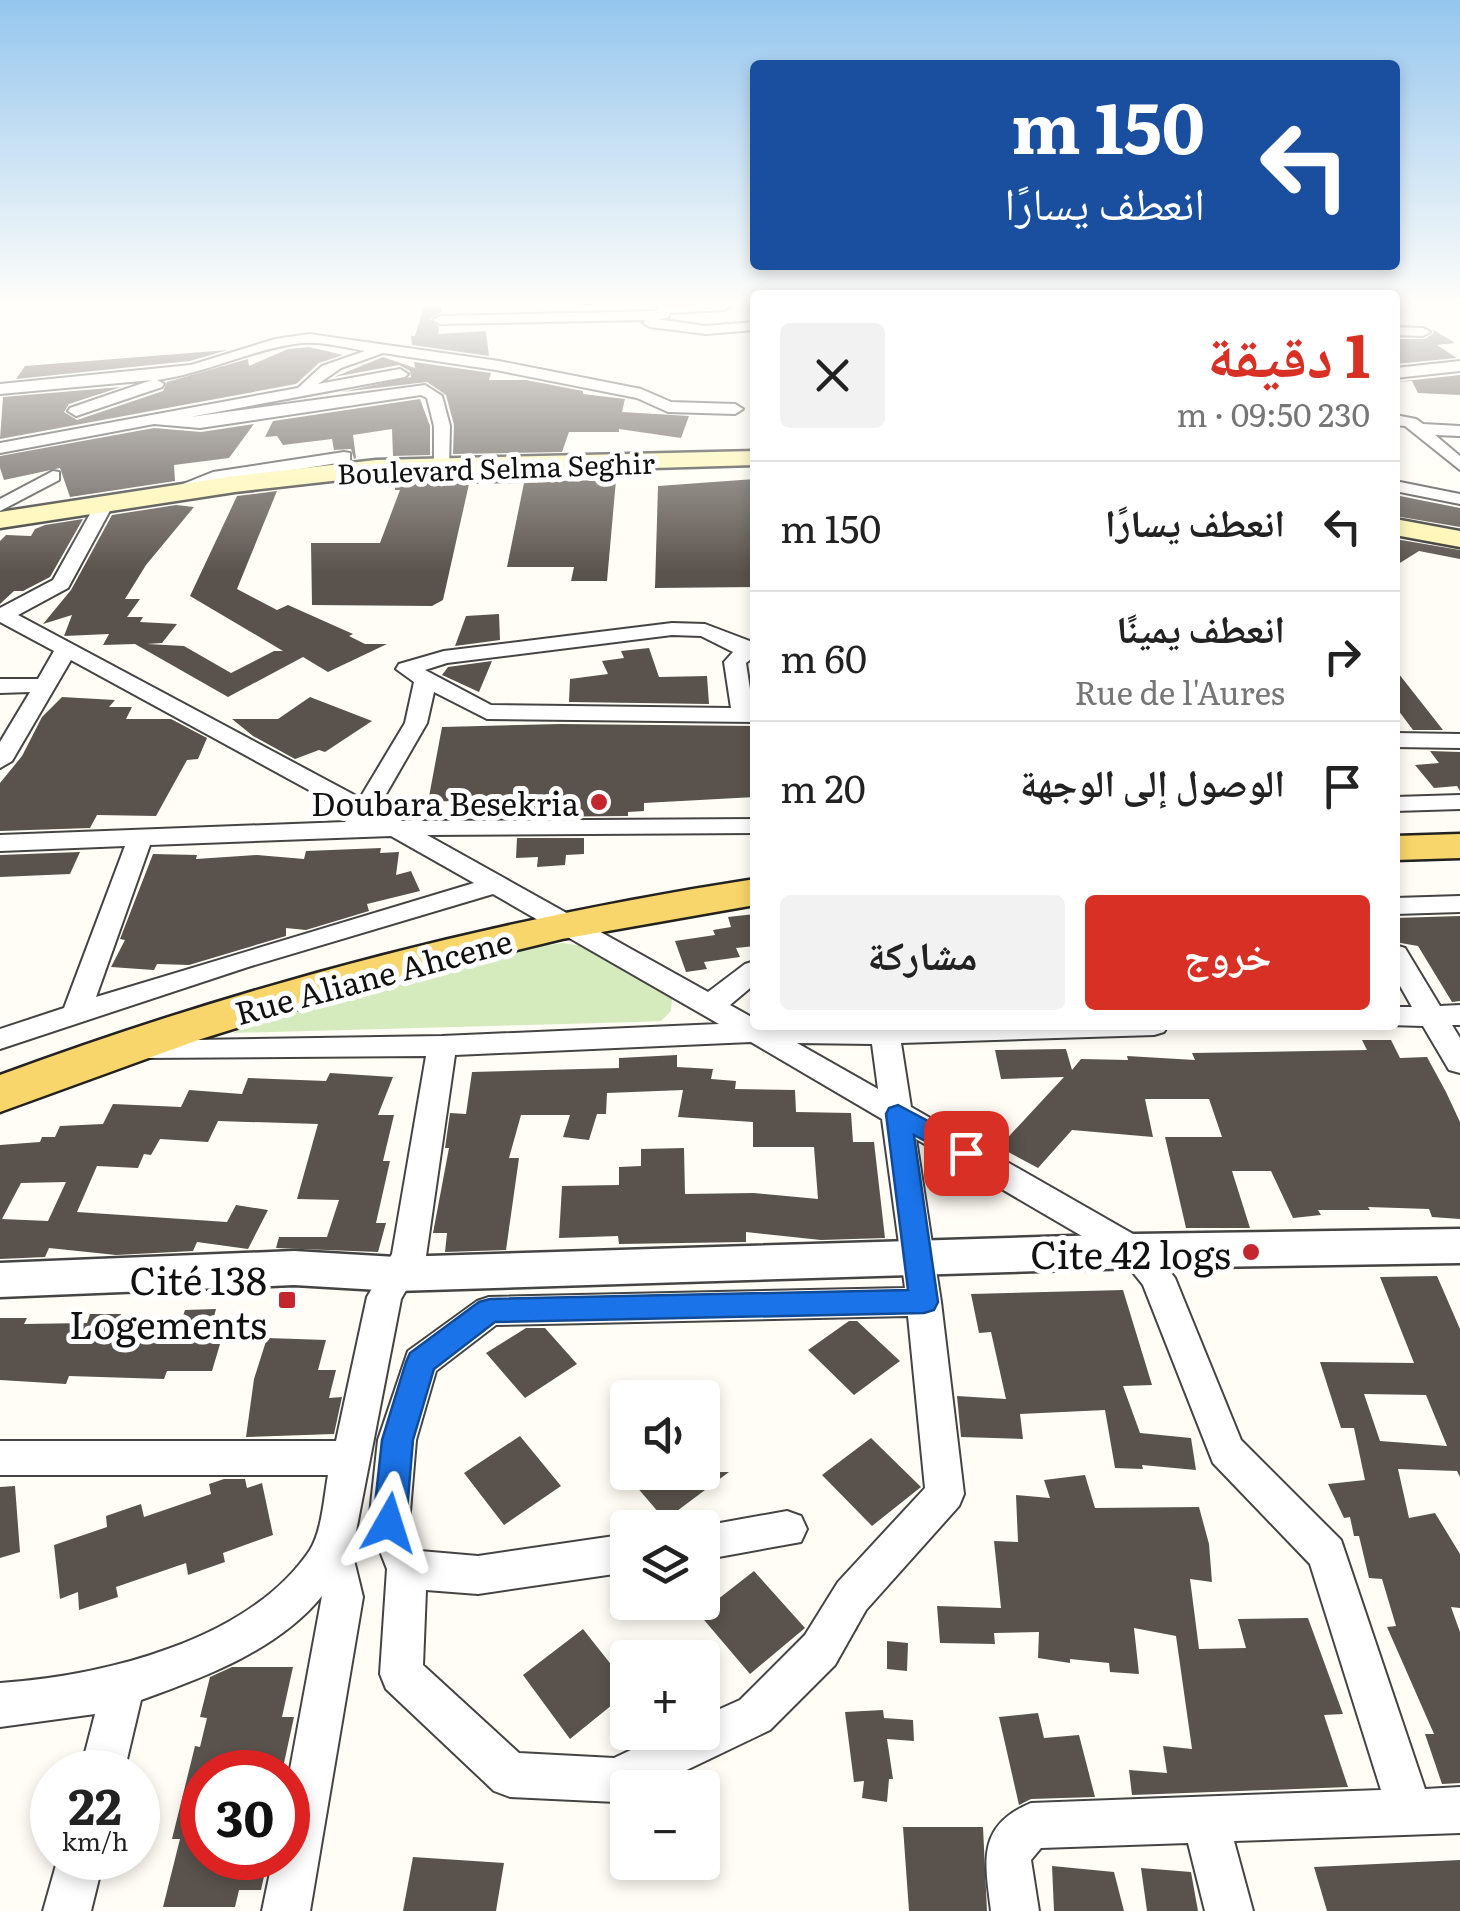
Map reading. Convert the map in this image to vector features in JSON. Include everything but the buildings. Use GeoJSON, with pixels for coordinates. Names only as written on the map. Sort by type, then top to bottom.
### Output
{"type":"FeatureCollection","features":[{"type":"Feature","properties":{"kind":"main road","name":"Boulevard Selma Seghir"},"geometry":{"type":"LineString","coordinates":[[1,517],[308,474],[442,463],[750,458]]}},
{"type":"Feature","properties":{"kind":"main road"},"geometry":{"type":"LineString","coordinates":[[1400,528],[1460,539]]}},
{"type":"Feature","properties":{"kind":"main road"},"geometry":{"type":"LineString","coordinates":[[1400,848],[1460,846]]}},
{"type":"Feature","properties":{"kind":"main road","name":"Rue Aliane Ahcene"},"geometry":{"type":"LineString","coordinates":[[0,1075],[267,982],[557,916],[750,880]]}},
{"type":"Feature","properties":{"kind":"main road","name":"Rue Aliane Ahcene"},"geometry":{"type":"LineString","coordinates":[[0,1094],[116,1048],[557,916],[750,893]]}},
{"type":"Feature","properties":{"kind":"street"},"geometry":{"type":"LineString","coordinates":[[76,411],[120,395]]}},
{"type":"Feature","properties":{"kind":"street"},"geometry":{"type":"LineString","coordinates":[[0,448],[282,395]]}},
{"type":"Feature","properties":{"kind":"street"},"geometry":{"type":"LineString","coordinates":[[154,419],[200,423],[372,395]]}},
{"type":"Feature","properties":{"kind":"street"},"geometry":{"type":"LineString","coordinates":[[433,395],[442,426],[442,463]]}},
{"type":"Feature","properties":{"kind":"street"},"geometry":{"type":"LineString","coordinates":[[643,395],[668,407],[735,410]]}},
{"type":"Feature","properties":{"kind":"street"},"geometry":{"type":"LineString","coordinates":[[1400,421],[1410,422],[1453,452],[1460,465]]}},
{"type":"Feature","properties":{"kind":"street"},"geometry":{"type":"LineString","coordinates":[[1418,429],[1457,428]]}},
{"type":"Feature","properties":{"kind":"street"},"geometry":{"type":"LineString","coordinates":[[162,496],[212,477],[344,457]]}},
{"type":"Feature","properties":{"kind":"street"},"geometry":{"type":"LineString","coordinates":[[1,517],[53,476]]}},
{"type":"Feature","properties":{"kind":"street"},"geometry":{"type":"LineString","coordinates":[[1400,487],[1460,498]]}},
{"type":"Feature","properties":{"kind":"street"},"geometry":{"type":"LineString","coordinates":[[1,615],[34,602],[60,584],[104,505]]}},
{"type":"Feature","properties":{"kind":"street"},"geometry":{"type":"LineString","coordinates":[[1,615],[67,648],[360,820]]}},
{"type":"Feature","properties":{"kind":"street"},"geometry":{"type":"LineString","coordinates":[[750,650],[706,630],[672,629],[444,656],[408,670],[487,712],[749,716],[735,662],[750,651]]}},
{"type":"Feature","properties":{"kind":"street"},"geometry":{"type":"LineString","coordinates":[[0,760],[67,648]]}},
{"type":"Feature","properties":{"kind":"street"},"geometry":{"type":"LineString","coordinates":[[360,820],[416,723],[426,679]]}},
{"type":"Feature","properties":{"kind":"street"},"geometry":{"type":"LineString","coordinates":[[0,686],[45,685]]}},
{"type":"Feature","properties":{"kind":"street"},"geometry":{"type":"LineString","coordinates":[[1400,740],[1460,741]]}},
{"type":"Feature","properties":{"kind":"street"},"geometry":{"type":"LineString","coordinates":[[1400,804],[1460,802]]}},
{"type":"Feature","properties":{"kind":"street"},"geometry":{"type":"LineString","coordinates":[[0,843],[140,841],[360,820],[397,828],[750,826]]}},
{"type":"Feature","properties":{"kind":"street"},"geometry":{"type":"LineString","coordinates":[[397,828],[750,1028]]}},
{"type":"Feature","properties":{"kind":"street"},"geometry":{"type":"LineString","coordinates":[[77,1012],[140,841]]}},
{"type":"Feature","properties":{"kind":"street"},"geometry":{"type":"LineString","coordinates":[[0,1039],[498,884]]}},
{"type":"Feature","properties":{"kind":"street"},"geometry":{"type":"LineString","coordinates":[[1400,906],[1460,904]]}},
{"type":"Feature","properties":{"kind":"street"},"geometry":{"type":"LineString","coordinates":[[1400,960],[1446,1015],[1460,1063]]}},
{"type":"Feature","properties":{"kind":"street"},"geometry":{"type":"LineString","coordinates":[[712,1004],[750,974]]}},
{"type":"Feature","properties":{"kind":"street"},"geometry":{"type":"LineString","coordinates":[[1400,1017],[1446,1015]]}},
{"type":"Feature","properties":{"kind":"street"},"geometry":{"type":"LineString","coordinates":[[754,1030],[1135,1251],[1158,1278],[1226,1451],[1327,1553],[1410,1812]]}},
{"type":"Feature","properties":{"kind":"street"},"geometry":{"type":"LineString","coordinates":[[116,1048],[442,1046],[885,1030],[924,1302],[945,1494],[852,1596],[820,1650],[756,1716],[616,1780],[510,1775],[401,1674],[407,1569],[389,1523],[398,1440],[421,1362],[490,1311],[924,1302]]}},
{"type":"Feature","properties":{"kind":"street"},"geometry":{"type":"LineString","coordinates":[[0,1705],[123,1687],[222,1647],[312,1584],[331,1555],[384,1296],[408,1256],[442,1046]]}},
{"type":"Feature","properties":{"kind":"street"},"geometry":{"type":"LineString","coordinates":[[0,1280],[294,1268],[396,1274],[1135,1251],[1460,1246]]}},
{"type":"Feature","properties":{"kind":"street"},"geometry":{"type":"LineString","coordinates":[[0,1458],[352,1458]]}},
{"type":"Feature","properties":{"kind":"street"},"geometry":{"type":"LineString","coordinates":[[720,1539],[787,1529]]}},
{"type":"Feature","properties":{"kind":"street"},"geometry":{"type":"LineString","coordinates":[[286,1911],[343,1597],[337,1564],[331,1555]]}},
{"type":"Feature","properties":{"kind":"street"},"geometry":{"type":"LineString","coordinates":[[407,1569],[478,1574],[610,1555]]}},
{"type":"Feature","properties":{"kind":"street"},"geometry":{"type":"LineString","coordinates":[[107,1750],[123,1687]]}},
{"type":"Feature","properties":{"kind":"street"},"geometry":{"type":"LineString","coordinates":[[1015,1911],[1008,1852],[1032,1826],[1460,1810]]}},
{"type":"Feature","properties":{"kind":"street"},"geometry":{"type":"LineString","coordinates":[[1205,1819],[1229,1911]]}},
{"type":"Feature","properties":{"kind":"street"},"geometry":{"type":"LineString","coordinates":[[68,1911],[76,1880]]}},
{"type":"Feature","properties":{"kind":"green space"},"geometry":{"type":"Polygon","coordinates":[[[563,943],[582,946],[666,991],[672,999],[671,1011],[661,1021],[233,1033],[250,1023],[527,948],[563,943]]]}},
{"type":"Feature","properties":{"kind":"place","name":"Doubara Besekria"},"geometry":{"type":"Point","coordinates":[599,802]}},
{"type":"Feature","properties":{"kind":"place","name":"Cite 42 logs"},"geometry":{"type":"Point","coordinates":[1251,1252]}},
{"type":"Feature","properties":{"kind":"place","name":"Cité 138 Logements"},"geometry":{"type":"Point","coordinates":[287,1300]}},
{"type":"Feature","properties":{"kind":"route"},"geometry":{"type":"LineString","coordinates":[[389,1523],[398,1440],[421,1362],[490,1311],[924,1302],[898,1114],[966,1153]]}}]}
